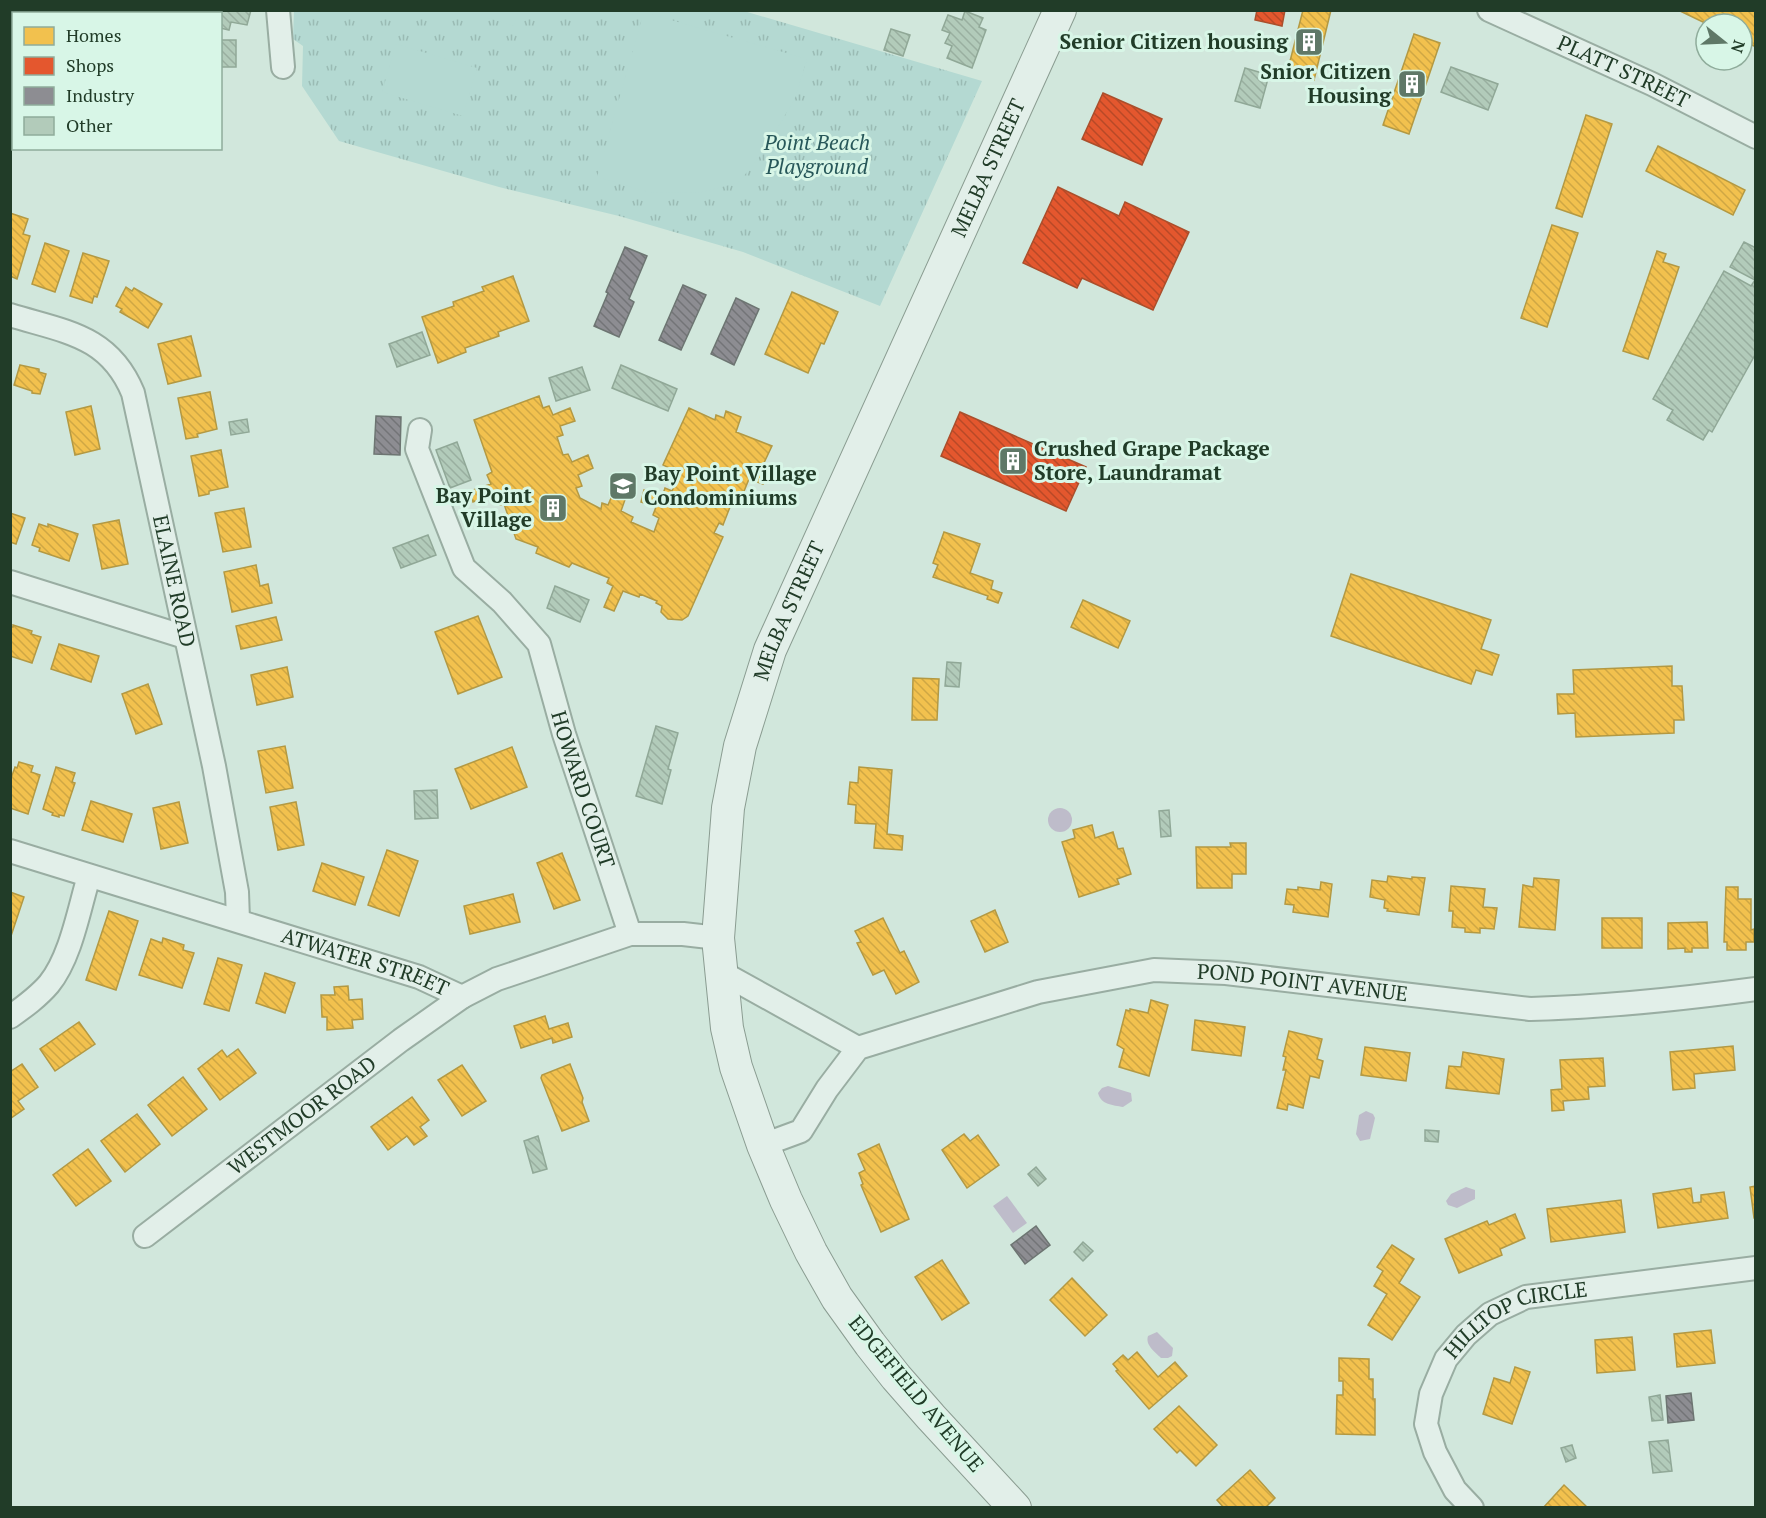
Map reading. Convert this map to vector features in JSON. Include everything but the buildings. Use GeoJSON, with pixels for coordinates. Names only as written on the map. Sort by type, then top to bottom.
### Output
{"type":"FeatureCollection","features":[{"type":"Feature","properties":{"kind":"main road","name":"MELBA STREET"},"geometry":{"type":"LineString","coordinates":[[763,1145],[736,1067],[727,1028],[718,938],[728,808],[740,746],[770,650],[1060,10]]}},
{"type":"Feature","properties":{"kind":"main road","name":"EDGEFIELD AVENUE"},"geometry":{"type":"LineString","coordinates":[[763,1145],[811,1252],[837,1298],[870,1344],[931,1417],[1015,1508]]}},
{"type":"Feature","properties":{"kind":"street"},"geometry":{"type":"LineString","coordinates":[[278,10],[283,67]]}},
{"type":"Feature","properties":{"kind":"street","name":"PLATT STREET"},"geometry":{"type":"LineString","coordinates":[[1489,10],[1652,84],[1755,137]]}},
{"type":"Feature","properties":{"kind":"street","name":"ELAINE ROAD"},"geometry":{"type":"LineString","coordinates":[[10,315],[77,336],[99,346],[117,363],[133,393],[214,766],[237,892],[238,920]]}},
{"type":"Feature","properties":{"kind":"street","name":"HOWARD COURT"},"geometry":{"type":"LineString","coordinates":[[420,430],[417,449],[464,568],[502,602],[539,644],[564,734],[630,934]]}},
{"type":"Feature","properties":{"kind":"street"},"geometry":{"type":"LineString","coordinates":[[10,582],[185,637]]}},
{"type":"Feature","properties":{"kind":"street","name":"ATWATER STREET"},"geometry":{"type":"LineString","coordinates":[[10,851],[419,977],[462,997],[497,978],[630,934],[683,934],[718,938]]}},
{"type":"Feature","properties":{"kind":"street"},"geometry":{"type":"LineString","coordinates":[[10,1017],[33,1001],[50,983],[64,960],[89,876]]}},
{"type":"Feature","properties":{"kind":"street","name":"POND POINT AVENUE"},"geometry":{"type":"LineString","coordinates":[[858,1048],[1038,992],[1154,970],[1226,973],[1530,1009],[1700,997],[1755,989]]}},
{"type":"Feature","properties":{"kind":"street"},"geometry":{"type":"LineString","coordinates":[[721,972],[858,1048],[827,1089],[801,1131],[763,1145]]}},
{"type":"Feature","properties":{"kind":"street","name":"WESTMOOR ROAD"},"geometry":{"type":"LineString","coordinates":[[145,1236],[401,1040],[462,997]]}},
{"type":"Feature","properties":{"kind":"street","name":"HILLTOP CIRCLE"},"geometry":{"type":"LineString","coordinates":[[1472,1508],[1455,1490],[1435,1452],[1426,1424],[1431,1394],[1446,1359],[1466,1335],[1490,1314],[1526,1297],[1755,1268]]}},
{"type":"Feature","properties":{"kind":"green space"},"geometry":{"type":"Polygon","coordinates":[[[473,10],[519,11],[514,26],[472,13],[473,10]]]}},
{"type":"Feature","properties":{"kind":"green space","name":"Point Beach Playground"},"geometry":{"type":"Polygon","coordinates":[[[294,11],[744,11],[982,81],[880,306],[743,252],[619,216],[499,187],[339,141],[302,86],[303,46],[293,39],[294,11]]]}},
{"type":"Feature","properties":{"kind":"green space"},"geometry":{"type":"Polygon","coordinates":[[[650,14],[807,59],[796,96],[765,150],[738,183],[698,193],[649,192],[597,177],[642,18],[650,14]]]}},
{"type":"Feature","properties":{"kind":"green space"},"geometry":{"type":"Polygon","coordinates":[[[396,44],[477,68],[463,116],[382,92],[396,44]]]}},
{"type":"Feature","properties":{"kind":"shaded area"},"geometry":{"type":"Polygon","coordinates":[[[1060,808],[1069,811],[1072,820],[1069,829],[1060,832],[1051,829],[1048,820],[1051,811],[1060,808]]]}},
{"type":"Feature","properties":{"kind":"shaded area"},"geometry":{"type":"Polygon","coordinates":[[[1108,1086],[1131,1093],[1132,1101],[1123,1107],[1105,1102],[1098,1093],[1102,1088],[1108,1086]]]}},
{"type":"Feature","properties":{"kind":"shaded area"},"geometry":{"type":"Polygon","coordinates":[[[1366,1111],[1373,1114],[1375,1118],[1370,1139],[1360,1141],[1356,1134],[1359,1115],[1366,1111]]]}},
{"type":"Feature","properties":{"kind":"shaded area"},"geometry":{"type":"Polygon","coordinates":[[[1466,1187],[1475,1190],[1475,1199],[1457,1208],[1448,1205],[1446,1201],[1451,1194],[1466,1187]]]}},
{"type":"Feature","properties":{"kind":"shaded area"},"geometry":{"type":"Polygon","coordinates":[[[1007,1196],[1027,1223],[1013,1233],[993,1206],[1007,1196]]]}},
{"type":"Feature","properties":{"kind":"shaded area"},"geometry":{"type":"Polygon","coordinates":[[[1157,1332],[1173,1348],[1172,1356],[1161,1358],[1149,1345],[1148,1336],[1157,1332]]]}},
{"type":"Feature","properties":{"kind":"place","name":"Senior Citizen housing"},"geometry":{"type":"Point","coordinates":[1309,42]}},
{"type":"Feature","properties":{"kind":"place","name":"Snior Citizen Housing"},"geometry":{"type":"Point","coordinates":[1412,84]}},
{"type":"Feature","properties":{"kind":"place","name":"Crushed Grape Package Store, Laundramat"},"geometry":{"type":"Point","coordinates":[1013,461]}},
{"type":"Feature","properties":{"kind":"place","name":"Bay Point Village Condominiums"},"geometry":{"type":"Point","coordinates":[623,486]}},
{"type":"Feature","properties":{"kind":"place","name":"Bay Point Village"},"geometry":{"type":"Point","coordinates":[553,508]}}]}
